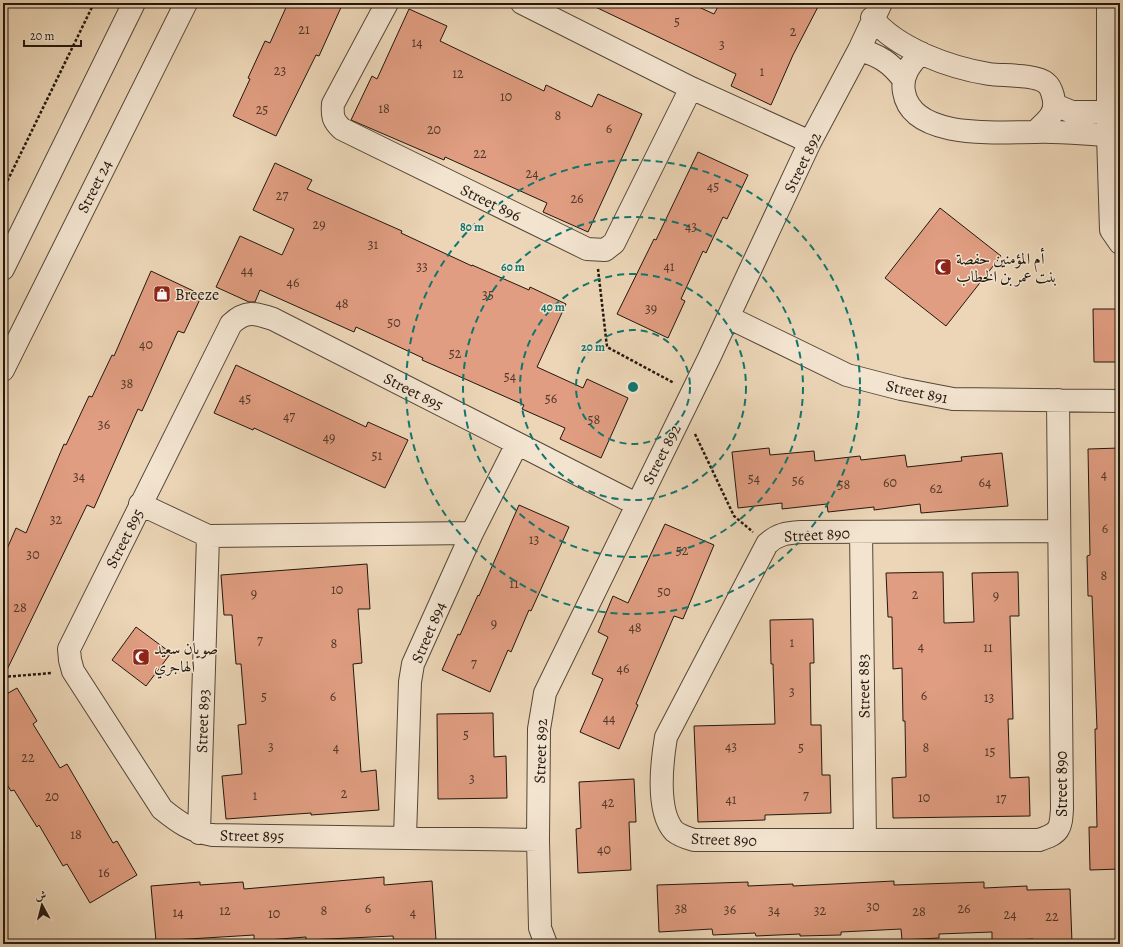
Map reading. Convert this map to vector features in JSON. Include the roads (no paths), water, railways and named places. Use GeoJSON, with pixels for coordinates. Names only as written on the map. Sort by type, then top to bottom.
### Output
{"type":"FeatureCollection","features":[{"type":"Feature","properties":{"kind":"street"},"geometry":{"type":"LineString","coordinates":[[3,269],[134,3]]}},
{"type":"Feature","properties":{"kind":"street","name":"Street 24"},"geometry":{"type":"LineString","coordinates":[[3,370],[186,3]]}},
{"type":"Feature","properties":{"kind":"street","name":"Street 896"},"geometry":{"type":"LineString","coordinates":[[387,3],[333,104],[332,118],[335,123],[348,132],[587,249],[605,250],[614,243],[691,88]]}},
{"type":"Feature","properties":{"kind":"street"},"geometry":{"type":"LineString","coordinates":[[522,3],[691,88],[810,142]]}},
{"type":"Feature","properties":{"kind":"street"},"geometry":{"type":"LineString","coordinates":[[1108,3],[1114,64],[1108,135],[1111,230],[1120,243]]}},
{"type":"Feature","properties":{"kind":"street"},"geometry":{"type":"LineString","coordinates":[[876,11],[886,32],[921,53],[962,69],[989,74],[1035,78],[1045,83],[1051,91],[1055,105],[1052,115],[1036,132]]}},
{"type":"Feature","properties":{"kind":"street","name":"Street 892"},"geometry":{"type":"LineString","coordinates":[[538,939],[539,729],[545,693],[636,504],[688,401],[810,142],[859,50],[876,11]]}},
{"type":"Feature","properties":{"kind":"street"},"geometry":{"type":"LineString","coordinates":[[859,50],[873,53],[884,59],[894,67],[903,79]]}},
{"type":"Feature","properties":{"kind":"street"},"geometry":{"type":"LineString","coordinates":[[921,53],[907,69],[903,79],[906,102],[910,110],[925,120],[944,127],[979,132],[1036,132],[1108,135]]}},
{"type":"Feature","properties":{"kind":"street"},"geometry":{"type":"LineString","coordinates":[[1055,105],[1072,112],[1109,112]]}},
{"type":"Feature","properties":{"kind":"street","name":"Street 895"},"geometry":{"type":"LineString","coordinates":[[538,840],[213,835],[199,833],[177,821],[162,809],[73,671],[69,649],[73,638],[231,324],[237,318],[246,314],[258,313],[273,319],[636,504]]}},
{"type":"Feature","properties":{"kind":"street","name":"Street 891"},"geometry":{"type":"LineString","coordinates":[[728,317],[847,375],[901,389],[953,399],[1120,401]]}},
{"type":"Feature","properties":{"kind":"street","name":"Street 890"},"geometry":{"type":"LineString","coordinates":[[1058,400],[1061,826],[1051,836],[1039,840],[694,840],[684,837],[675,831],[666,815],[662,798],[663,756],[666,737],[767,544],[776,536],[784,533],[1058,531]]}},
{"type":"Feature","properties":{"kind":"street","name":"Street 894"},"geometry":{"type":"LineString","coordinates":[[405,837],[410,682],[413,664],[472,533],[517,444]]}},
{"type":"Feature","properties":{"kind":"street"},"geometry":{"type":"LineString","coordinates":[[140,504],[208,536],[472,533]]}},
{"type":"Feature","properties":{"kind":"street","name":"Street 883"},"geometry":{"type":"LineString","coordinates":[[861,532],[865,840]]}},
{"type":"Feature","properties":{"kind":"street","name":"Street 893"},"geometry":{"type":"LineString","coordinates":[[199,833],[208,536]]}},
{"type":"Feature","properties":{"kind":"place","name":"أم المؤمنين حفصة بنت عمر بن الخطاب"},"geometry":{"type":"Point","coordinates":[943,267]}},
{"type":"Feature","properties":{"kind":"place","name":"Breeze"},"geometry":{"type":"Point","coordinates":[162,294]}},
{"type":"Feature","properties":{"kind":"place","name":"صويان سعيد الهاجري"},"geometry":{"type":"Point","coordinates":[141,657]}}]}
